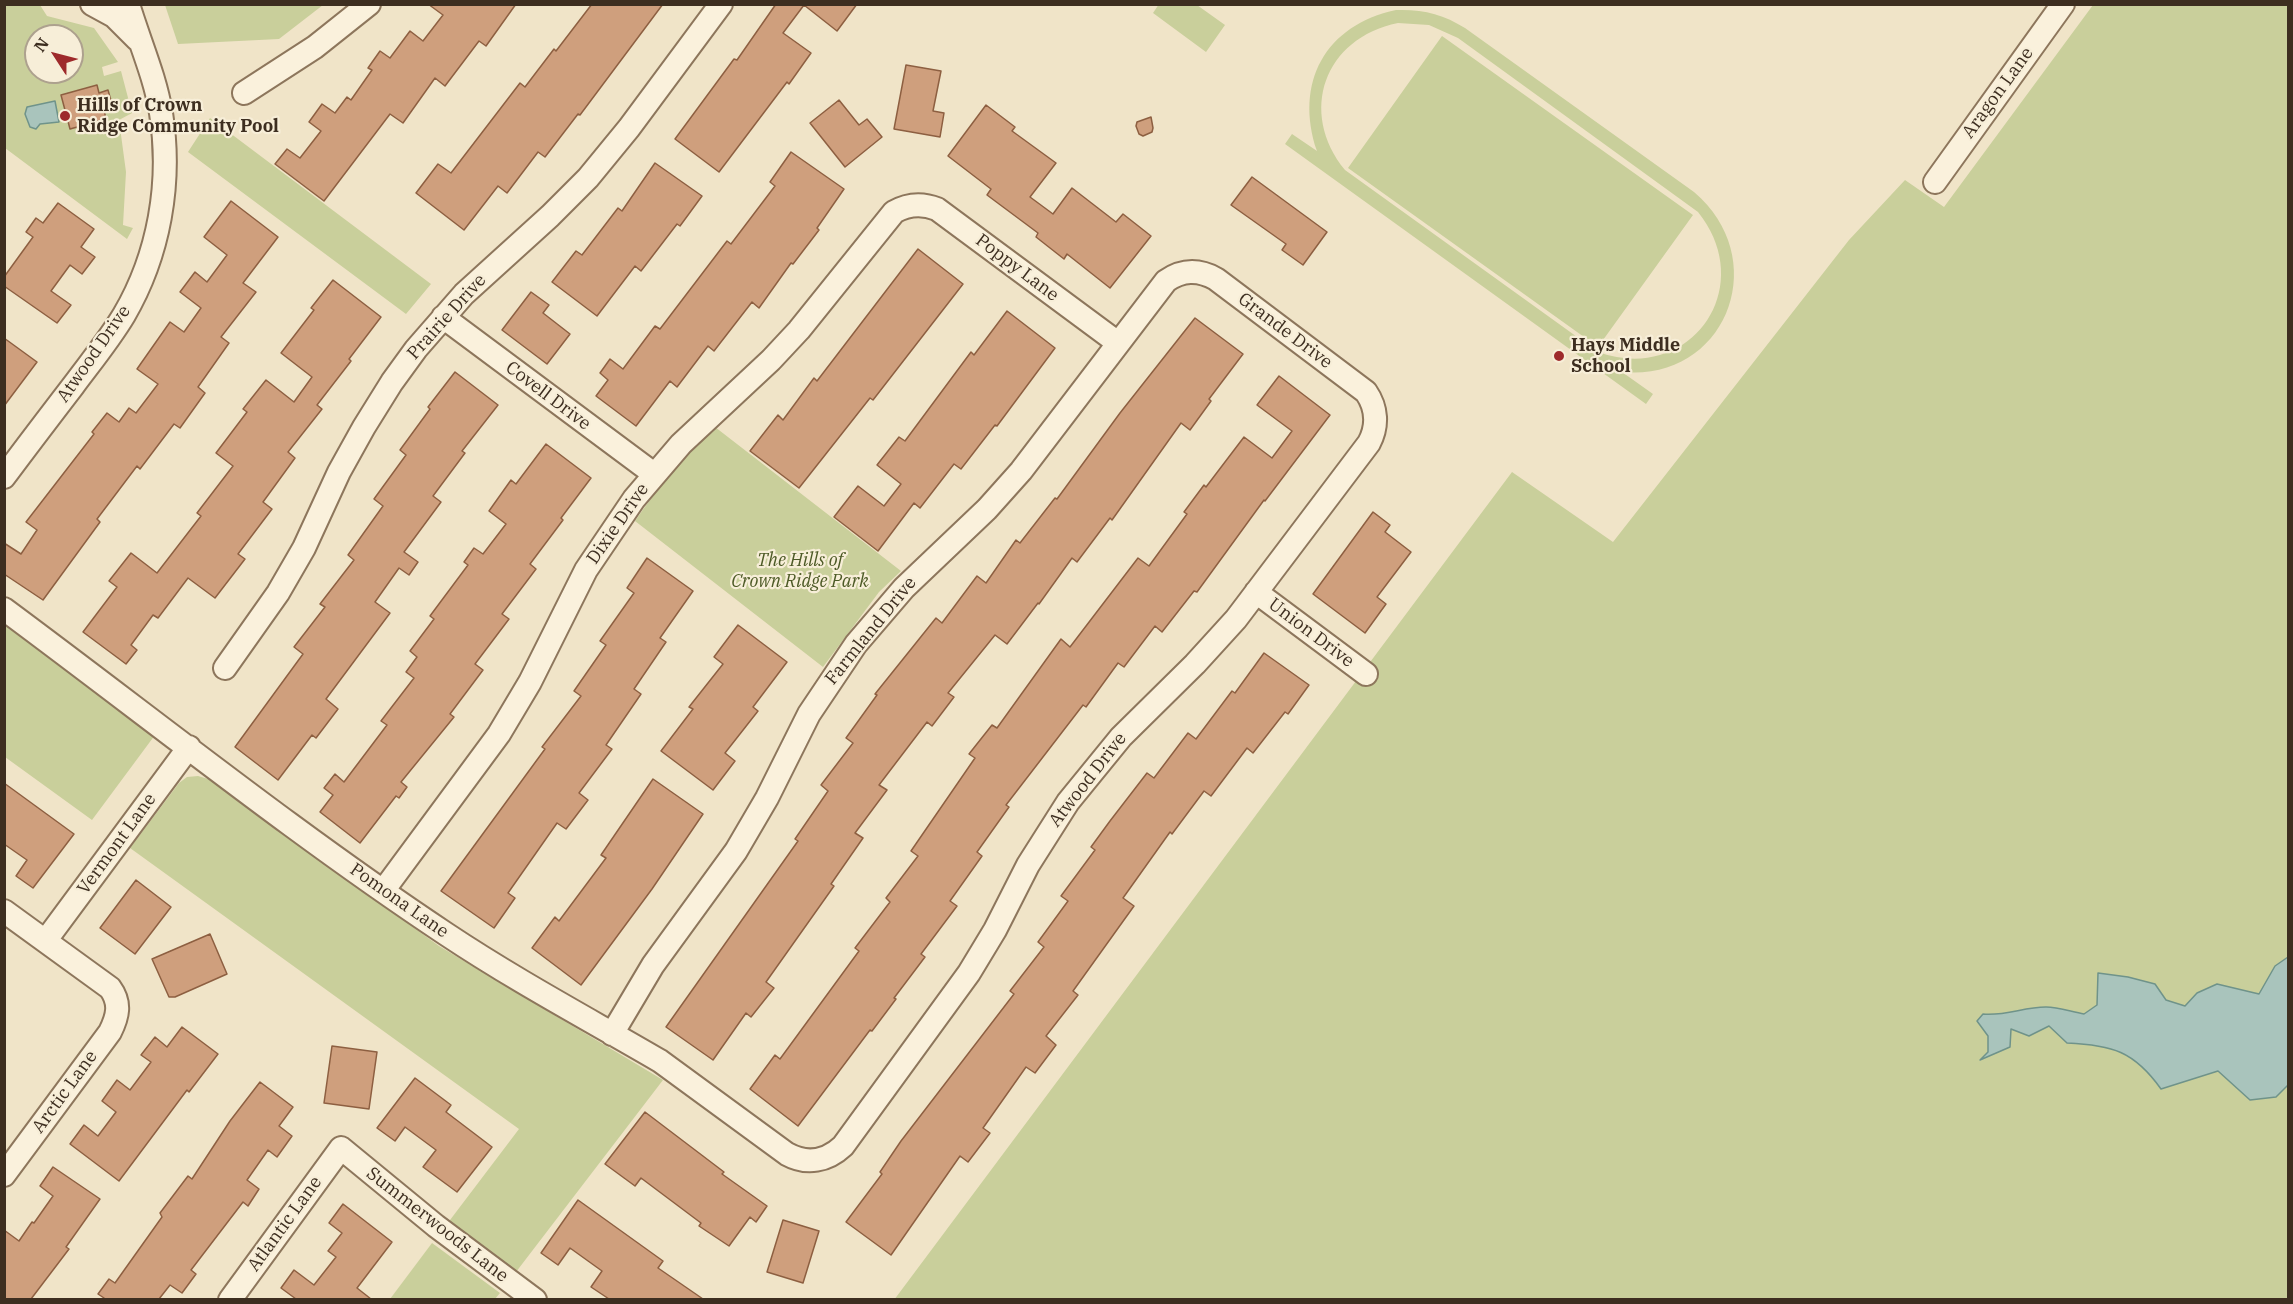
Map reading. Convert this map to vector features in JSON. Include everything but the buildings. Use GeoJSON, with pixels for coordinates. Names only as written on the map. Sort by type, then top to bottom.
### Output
{"type":"FeatureCollection","features":[{"type":"Feature","properties":{"kind":"street","name":"Atwood Drive"},"geometry":{"type":"LineString","coordinates":[[92,4],[114,16],[140,43]]}},
{"type":"Feature","properties":{"kind":"street","name":"Atwood Drive"},"geometry":{"type":"LineString","coordinates":[[6,473],[122,317],[145,273],[154,246],[164,196],[165,146],[158,97],[128,4]]}},
{"type":"Feature","properties":{"kind":"street"},"geometry":{"type":"LineString","coordinates":[[244,93],[315,46],[369,4]]}},
{"type":"Feature","properties":{"kind":"street","name":"Prairie Drive"},"geometry":{"type":"LineString","coordinates":[[225,668],[270,606],[294,566],[339,472],[374,409],[416,349],[443,317],[487,272],[550,216],[588,177],[623,136],[721,4]]}},
{"type":"Feature","properties":{"kind":"street","name":"Aragon Lane"},"geometry":{"type":"LineString","coordinates":[[1935,182],[2063,4]]}},
{"type":"Feature","properties":{"kind":"street","name":"Poppy Lane"},"geometry":{"type":"LineString","coordinates":[[911,205],[929,206],[943,213],[1118,343]]}},
{"type":"Feature","properties":{"kind":"street","name":"Dixie Drive"},"geometry":{"type":"LineString","coordinates":[[383,891],[499,734],[530,682],[586,570],[621,516],[654,474],[696,429],[771,360],[799,330],[887,217],[898,209],[911,205]]}},
{"type":"Feature","properties":{"kind":"street","name":"Farmland Drive"},"geometry":{"type":"LineString","coordinates":[[612,1034],[653,965],[736,851],[762,807],[809,714],[856,644],[904,588],[987,509],[1021,471],[1162,285],[1172,277],[1185,272]]}},
{"type":"Feature","properties":{"kind":"street","name":"Grande Drive"},"geometry":{"type":"LineString","coordinates":[[1185,272],[1198,272],[1216,279],[1360,386],[1369,396],[1374,408]]}},
{"type":"Feature","properties":{"kind":"street","name":"Covell Drive"},"geometry":{"type":"LineString","coordinates":[[443,317],[654,474]]}},
{"type":"Feature","properties":{"kind":"street","name":"Atwood Drive"},"geometry":{"type":"LineString","coordinates":[[813,1161],[826,1158],[843,1146],[952,999],[985,947],[1039,847],[1093,769],[1135,722],[1209,650],[1256,592],[1369,442],[1375,426],[1374,408]]}},
{"type":"Feature","properties":{"kind":"street","name":"Union Drive"},"geometry":{"type":"LineString","coordinates":[[1256,592],[1366,674]]}},
{"type":"Feature","properties":{"kind":"street","name":"Pomona Lane"},"geometry":{"type":"LineString","coordinates":[[4,609],[383,891],[494,964],[680,1074],[787,1154],[802,1160],[813,1161]]}},
{"type":"Feature","properties":{"kind":"street","name":"Vermont Lane"},"geometry":{"type":"LineString","coordinates":[[46,940],[189,747]]}},
{"type":"Feature","properties":{"kind":"street"},"geometry":{"type":"LineString","coordinates":[[4,910],[46,940]]}},
{"type":"Feature","properties":{"kind":"street","name":"Arctic Lane"},"geometry":{"type":"LineString","coordinates":[[4,1175],[110,1032],[117,1017],[117,996],[110,988],[46,940]]}},
{"type":"Feature","properties":{"kind":"street","name":"Atlantic Lane"},"geometry":{"type":"LineString","coordinates":[[230,1299],[341,1148]]}},
{"type":"Feature","properties":{"kind":"street","name":"Summerwoods Lane"},"geometry":{"type":"LineString","coordinates":[[341,1148],[436,1226],[535,1299]]}},
{"type":"Feature","properties":{"kind":"green space"},"geometry":{"type":"Polygon","coordinates":[[[165,4],[323,5],[279,39],[178,44],[165,4]]]}},
{"type":"Feature","properties":{"kind":"green space"},"geometry":{"type":"Polygon","coordinates":[[[1159,4],[1197,5],[1225,25],[1206,52],[1153,13],[1159,4]]]}},
{"type":"Feature","properties":{"kind":"green space"},"geometry":{"type":"Polygon","coordinates":[[[4,5],[40,5],[47,16],[78,24],[24,24],[24,84],[84,84],[84,25],[94,28],[118,62],[102,67],[104,76],[121,71],[132,113],[119,120],[126,172],[123,225],[133,228],[127,239],[5,148],[4,5]]]}},
{"type":"Feature","properties":{"kind":"green space"},"geometry":{"type":"Polygon","coordinates":[[[2093,5],[2288,5],[2288,1299],[894,1300],[1512,472],[1613,542],[1849,240],[1905,180],[1944,207],[2093,5]]]}},
{"type":"Feature","properties":{"kind":"green space"},"geometry":{"type":"Polygon","coordinates":[[[1396,10],[1415,10],[1432,13],[1457,23],[1694,192],[1718,220],[1731,250],[1734,281],[1727,311],[1712,337],[1688,358],[1658,370],[1622,372],[1653,394],[1646,404],[1285,144],[1292,134],[1317,151],[1311,126],[1310,102],[1313,80],[1321,61],[1334,43],[1350,29],[1371,18],[1396,10]],[[1398,23],[1373,31],[1352,44],[1336,61],[1326,80],[1322,102],[1323,125],[1331,148],[1345,170],[1598,352],[1631,359],[1661,355],[1686,342],[1705,323],[1717,298],[1721,271],[1715,241],[1698,212],[1458,38],[1429,25],[1398,23]]]}},
{"type":"Feature","properties":{"kind":"green space"},"geometry":{"type":"Polygon","coordinates":[[[1442,36],[1693,215],[1598,347],[1348,168],[1442,36]]]}},
{"type":"Feature","properties":{"kind":"green space"},"geometry":{"type":"Polygon","coordinates":[[[210,118],[431,284],[406,314],[188,152],[210,118]]]}},
{"type":"Feature","properties":{"kind":"green space","name":"The Hills of Crown Ridge Park"},"geometry":{"type":"Polygon","coordinates":[[[715,427],[901,571],[879,592],[823,667],[635,521],[672,472],[715,427]]]}},
{"type":"Feature","properties":{"kind":"green space"},"geometry":{"type":"Polygon","coordinates":[[[4,620],[155,735],[92,820],[5,757],[4,620]]]}},
{"type":"Feature","properties":{"kind":"green space"},"geometry":{"type":"Polygon","coordinates":[[[198,776],[215,781],[439,946],[663,1080],[516,1272],[447,1224],[519,1129],[130,848],[179,783],[187,777],[198,776]]]}},
{"type":"Feature","properties":{"kind":"green space"},"geometry":{"type":"Polygon","coordinates":[[[432,1243],[500,1293],[495,1299],[390,1299],[432,1243]]]}},
{"type":"Feature","properties":{"kind":"water"},"geometry":{"type":"Polygon","coordinates":[[[55,101],[59,122],[40,124],[36,129],[30,127],[25,114],[27,107],[55,101]]]}},
{"type":"Feature","properties":{"kind":"water"},"geometry":{"type":"Polygon","coordinates":[[[2288,957],[2288,1085],[2276,1097],[2250,1100],[2218,1071],[2161,1089],[2141,1066],[2121,1052],[2097,1046],[2067,1043],[2049,1026],[2029,1036],[2011,1029],[2010,1047],[1980,1060],[1988,1052],[1988,1036],[1977,1021],[1983,1014],[2000,1014],[2046,1007],[2084,1014],[2097,1005],[2098,973],[2155,984],[2166,1000],[2185,1006],[2197,993],[2217,984],[2259,994],[2275,966],[2288,957]]]}},
{"type":"Feature","properties":{"kind":"place","name":"Hills of Crown Ridge Community Pool"},"geometry":{"type":"Point","coordinates":[65,116]}},
{"type":"Feature","properties":{"kind":"place","name":"Hays Middle School"},"geometry":{"type":"Point","coordinates":[1559,356]}}]}
